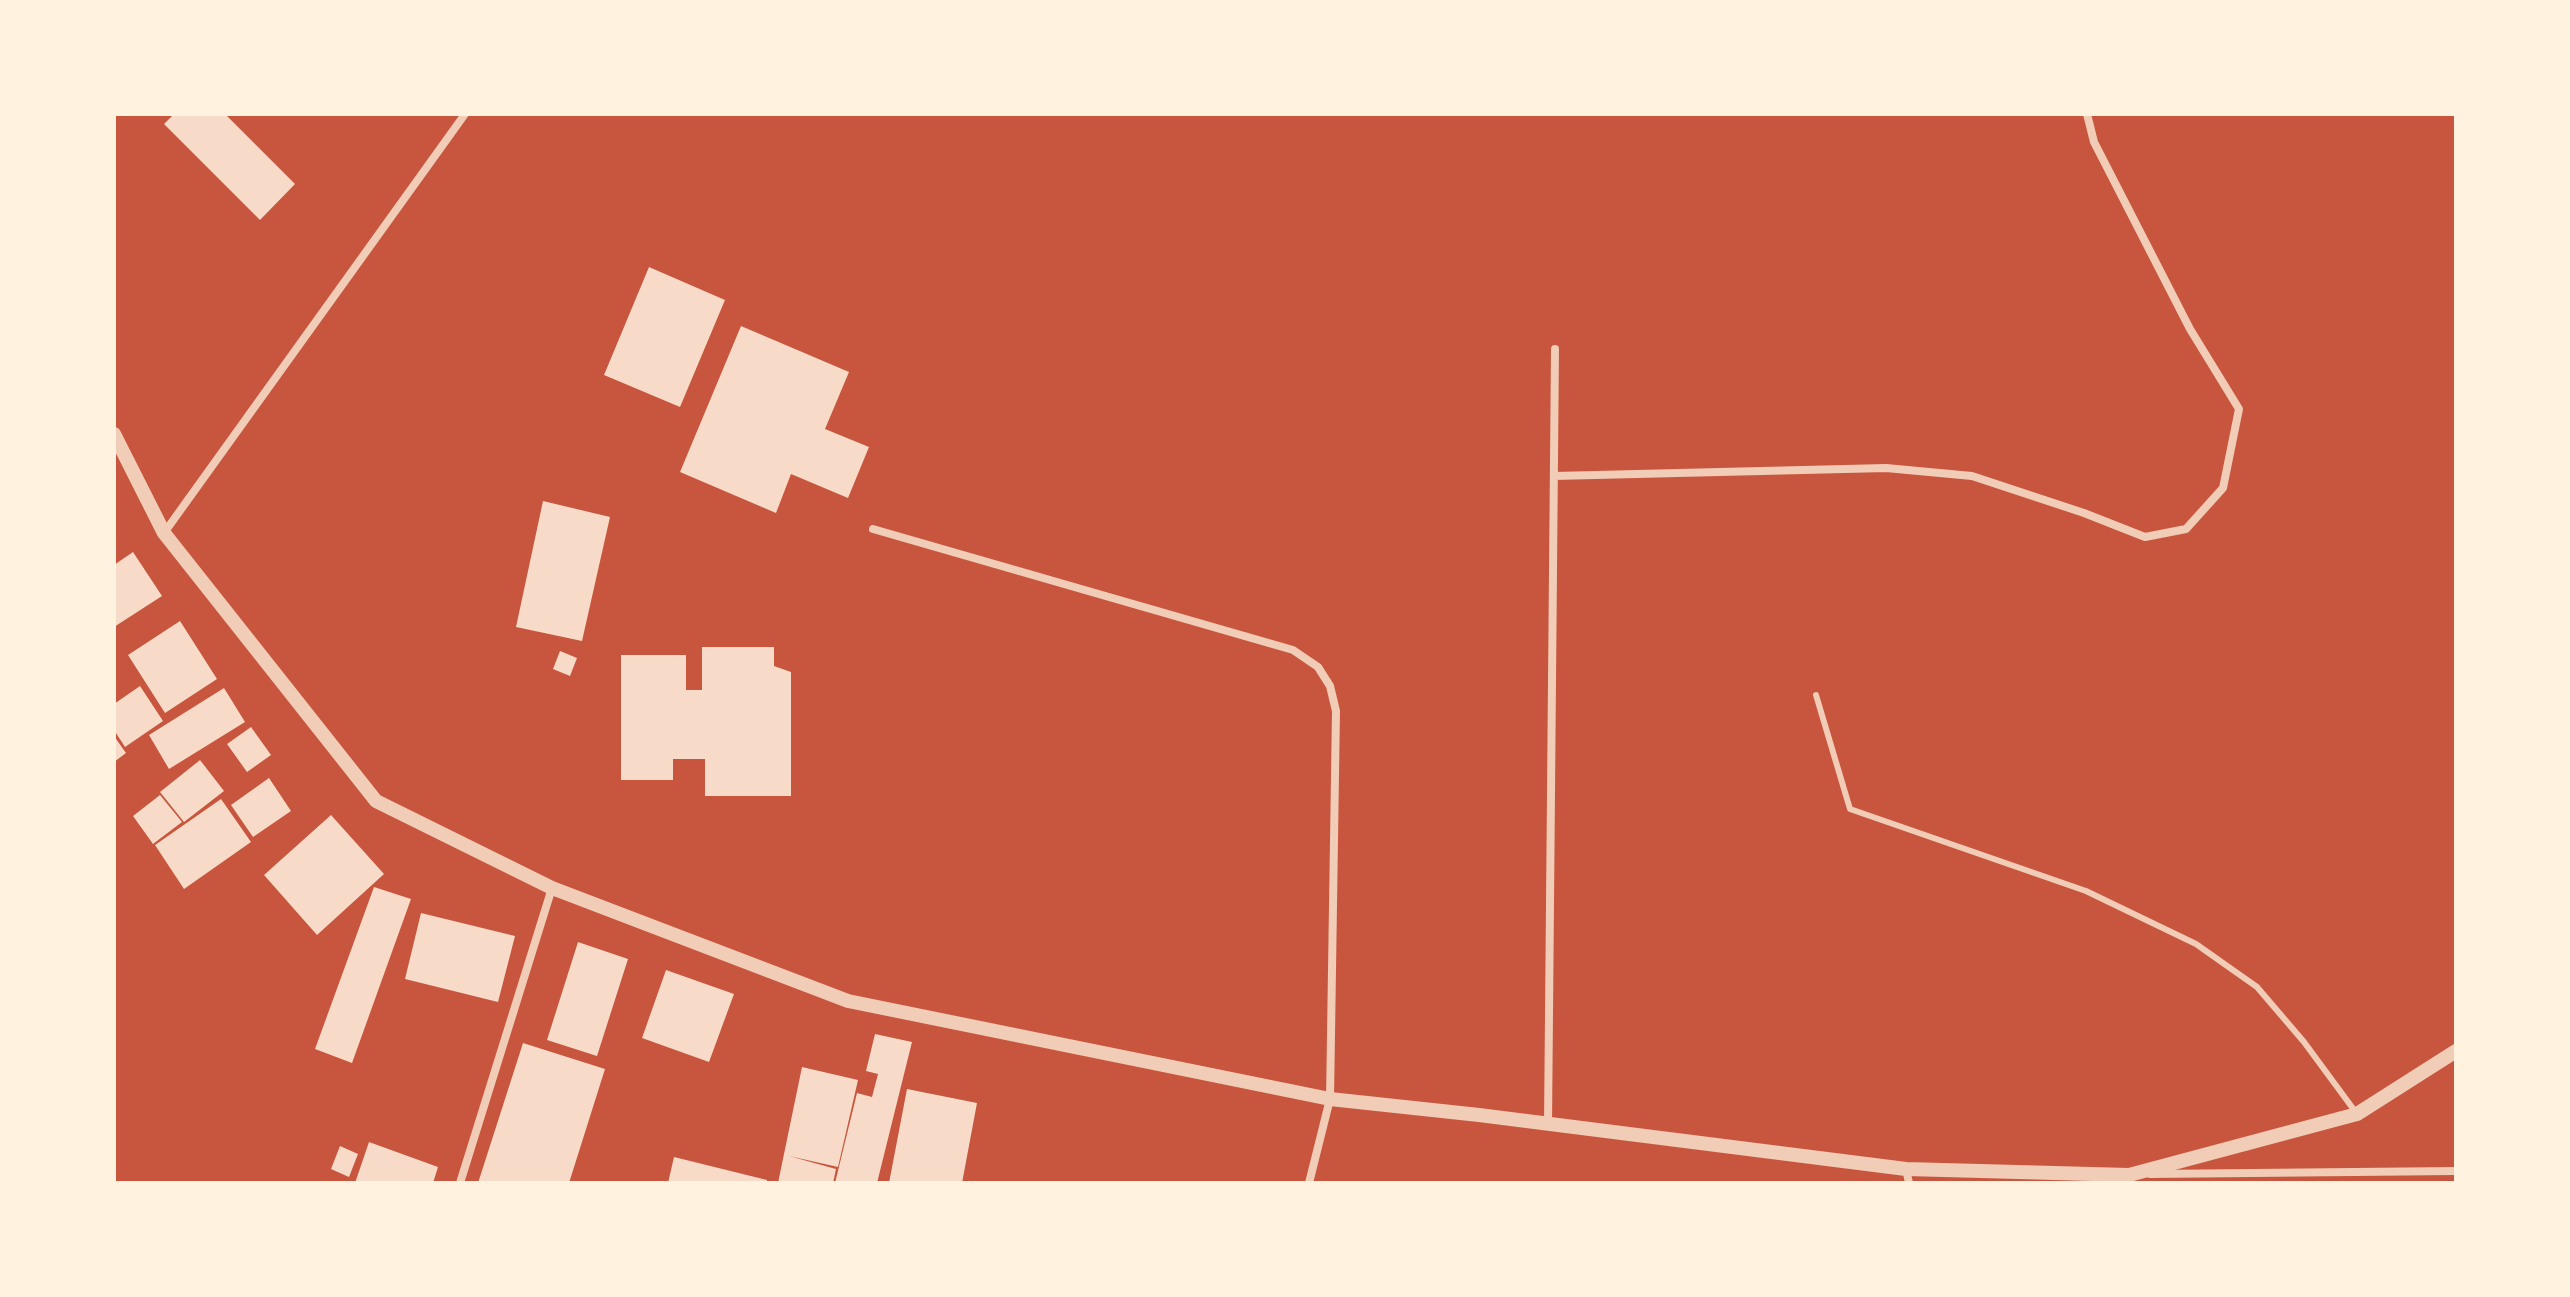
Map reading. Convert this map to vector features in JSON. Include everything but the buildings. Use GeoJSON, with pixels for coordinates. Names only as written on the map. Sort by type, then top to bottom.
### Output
{"type":"FeatureCollection","features":[{"type":"Feature","properties":{"kind":"street"},"geometry":{"type":"LineString","coordinates":[[164,533],[465,114]]}},
{"type":"Feature","properties":{"kind":"street"},"geometry":{"type":"LineString","coordinates":[[1554,476],[1901,469],[1972,476],[2145,537],[2186,529],[2223,488],[2239,409],[2190,329],[2094,142],[2087,114]]}},
{"type":"Feature","properties":{"kind":"street"},"geometry":{"type":"LineString","coordinates":[[1548,1124],[1555,349]]}},
{"type":"Feature","properties":{"kind":"street"},"geometry":{"type":"LineString","coordinates":[[114,434],[164,533],[376,801],[552,888],[848,1001],[1330,1099],[1548,1124],[1908,1176],[2456,1171]]}},
{"type":"Feature","properties":{"kind":"street"},"geometry":{"type":"LineString","coordinates":[[873,529],[1293,650],[1318,667],[1330,686],[1336,711],[1330,1099],[1309,1183]]}},
{"type":"Feature","properties":{"kind":"street"},"geometry":{"type":"LineString","coordinates":[[460,1183],[552,888]]}},
{"type":"Feature","properties":{"kind":"street"},"geometry":{"type":"LineString","coordinates":[[2129,1175],[2357,1114],[2456,1051]]}},
{"type":"Feature","properties":{"kind":"lane"},"geometry":{"type":"LineString","coordinates":[[1816,695],[1850,809],[2086,891],[2196,944],[2257,987],[2304,1042],[2357,1114]]}}]}
